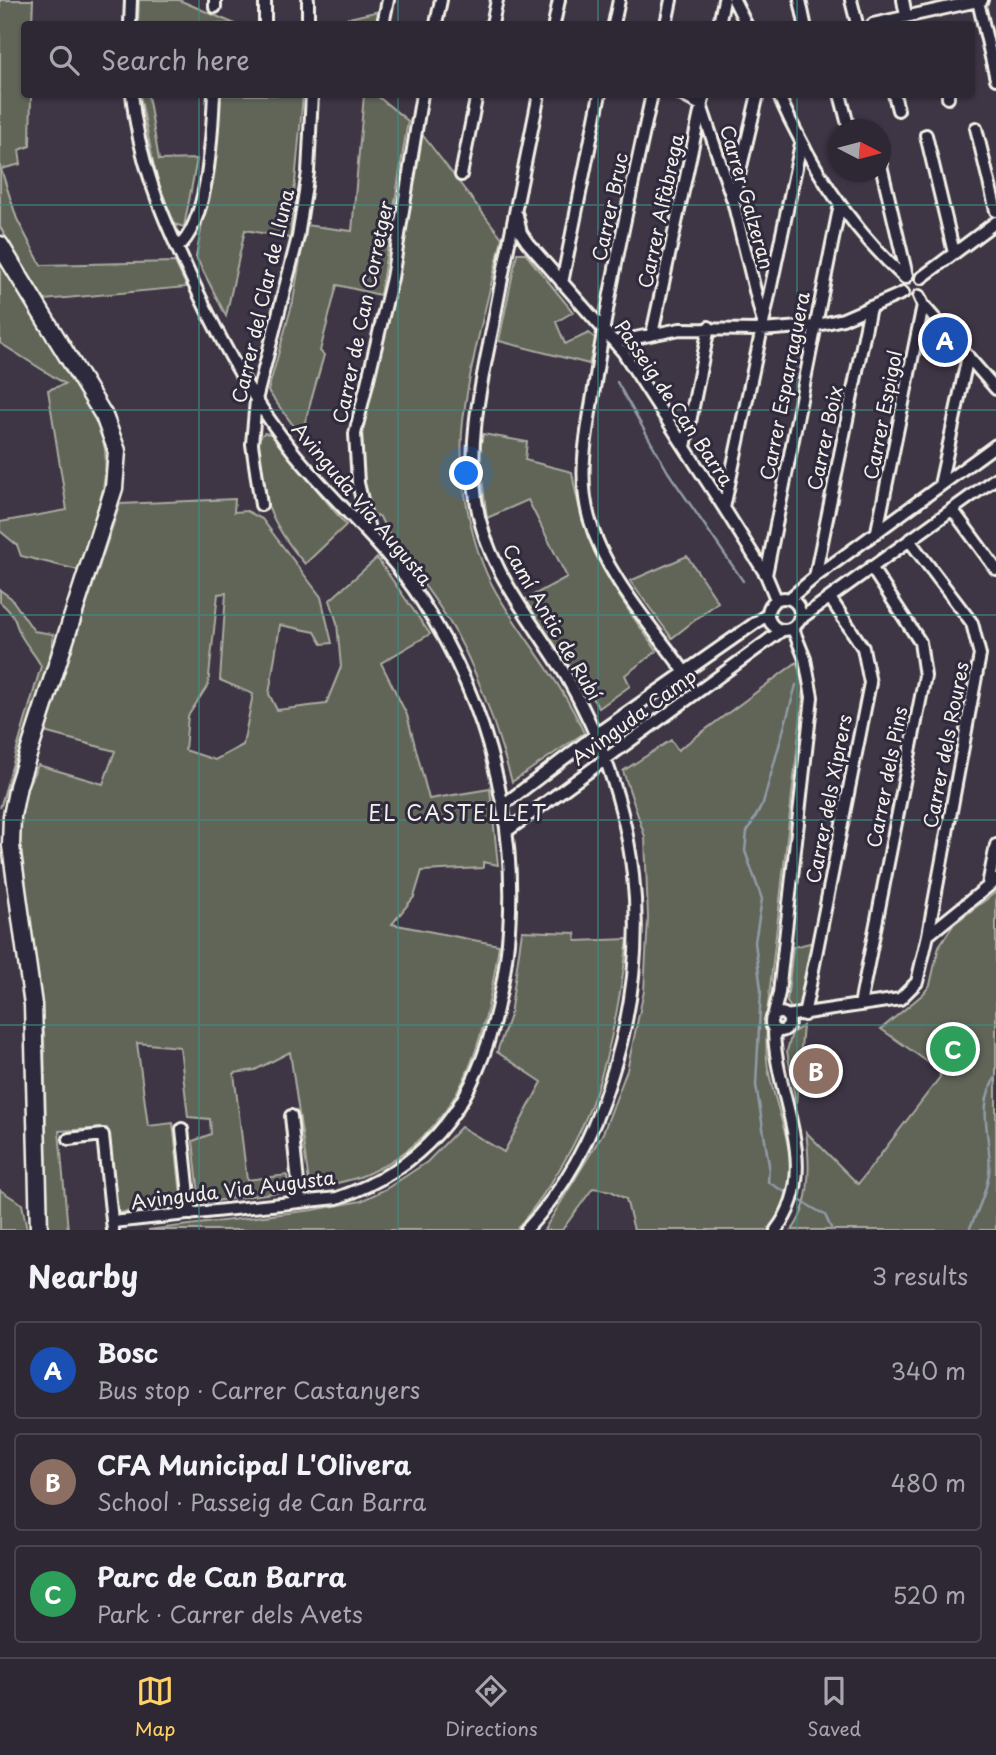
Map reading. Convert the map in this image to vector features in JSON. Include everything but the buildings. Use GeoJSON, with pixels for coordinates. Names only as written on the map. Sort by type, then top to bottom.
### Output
{"type":"FeatureCollection","features":[{"type":"Feature","properties":{"kind":"main road"},"geometry":{"type":"LineString","coordinates":[[0,245],[104,416],[113,435],[117,460],[107,516],[18,786],[11,824],[34,1017],[39,1230]]}},
{"type":"Feature","properties":{"kind":"street"},"geometry":{"type":"LineString","coordinates":[[130,21],[131,0]]}},
{"type":"Feature","properties":{"kind":"street"},"geometry":{"type":"LineString","coordinates":[[265,0],[265,21]]}},
{"type":"Feature","properties":{"kind":"street"},"geometry":{"type":"LineString","coordinates":[[308,0],[308,21]]}},
{"type":"Feature","properties":{"kind":"street"},"geometry":{"type":"LineString","coordinates":[[384,21],[388,0]]}},
{"type":"Feature","properties":{"kind":"street"},"geometry":{"type":"LineString","coordinates":[[437,21],[442,0]]}},
{"type":"Feature","properties":{"kind":"street"},"geometry":{"type":"LineString","coordinates":[[493,21],[497,0]]}},
{"type":"Feature","properties":{"kind":"street"},"geometry":{"type":"LineString","coordinates":[[555,21],[559,0]]}},
{"type":"Feature","properties":{"kind":"street"},"geometry":{"type":"LineString","coordinates":[[615,21],[619,0]]}},
{"type":"Feature","properties":{"kind":"street"},"geometry":{"type":"LineString","coordinates":[[667,21],[671,0]]}},
{"type":"Feature","properties":{"kind":"street"},"geometry":{"type":"LineString","coordinates":[[720,21],[724,0]]}},
{"type":"Feature","properties":{"kind":"street"},"geometry":{"type":"LineString","coordinates":[[734,0],[744,21]]}},
{"type":"Feature","properties":{"kind":"street"},"geometry":{"type":"LineString","coordinates":[[800,0],[804,21]]}},
{"type":"Feature","properties":{"kind":"street"},"geometry":{"type":"LineString","coordinates":[[851,0],[856,21]]}},
{"type":"Feature","properties":{"kind":"street"},"geometry":{"type":"LineString","coordinates":[[902,0],[906,16]]}},
{"type":"Feature","properties":{"kind":"street"},"geometry":{"type":"LineString","coordinates":[[887,21],[955,3],[980,0],[996,79]]}},
{"type":"Feature","properties":{"kind":"street"},"geometry":{"type":"LineString","coordinates":[[929,11],[931,21]]}},
{"type":"Feature","properties":{"kind":"street","name":"Avinguda Via Augusta"},"geometry":{"type":"LineString","coordinates":[[113,1226],[191,1214],[337,1198],[369,1187],[402,1166],[452,1119],[473,1081],[494,1019],[506,959],[510,904],[507,831],[503,805],[489,744],[460,669],[420,598],[371,538],[296,455],[226,353],[177,248],[145,167],[133,98]]}},
{"type":"Feature","properties":{"kind":"street"},"geometry":{"type":"LineString","coordinates":[[177,248],[192,232],[203,190],[214,98]]}},
{"type":"Feature","properties":{"kind":"street","name":"Carrer del Clar de Lluna"},"geometry":{"type":"LineString","coordinates":[[261,505],[252,444],[256,400],[298,237],[308,172],[312,98]]}},
{"type":"Feature","properties":{"kind":"street","name":"Carrer de Can Corretger"},"geometry":{"type":"LineString","coordinates":[[371,538],[358,483],[355,434],[392,278],[421,98]]}},
{"type":"Feature","properties":{"kind":"street"},"geometry":{"type":"LineString","coordinates":[[461,175],[476,98]]}},
{"type":"Feature","properties":{"kind":"street","name":"Camí Antic de Rubí"},"geometry":{"type":"LineString","coordinates":[[526,1230],[555,1193],[595,1125],[628,1017],[638,932],[633,865],[607,759],[566,676],[498,570],[478,518],[472,466],[474,417],[538,98]]}},
{"type":"Feature","properties":{"kind":"street"},"geometry":{"type":"LineString","coordinates":[[562,283],[599,98]]}},
{"type":"Feature","properties":{"kind":"street","name":"Carrer Bruc"},"geometry":{"type":"LineString","coordinates":[[651,98],[603,327],[586,429],[582,472],[589,519],[621,584],[684,671]]}},
{"type":"Feature","properties":{"kind":"street"},"geometry":{"type":"LineString","coordinates":[[733,201],[757,98]]}},
{"type":"Feature","properties":{"kind":"street"},"geometry":{"type":"LineString","coordinates":[[780,98],[801,144],[840,205],[906,277],[922,278],[996,222]]}},
{"type":"Feature","properties":{"kind":"street"},"geometry":{"type":"LineString","coordinates":[[841,98],[846,119]]}},
{"type":"Feature","properties":{"kind":"street"},"geometry":{"type":"LineString","coordinates":[[895,98],[898,110]]}},
{"type":"Feature","properties":{"kind":"street","name":"Carrer Galzeran"},"geometry":{"type":"LineString","coordinates":[[702,100],[733,201],[762,326],[724,508]]}},
{"type":"Feature","properties":{"kind":"street","name":"Carrer Alfàbrega"},"geometry":{"type":"LineString","coordinates":[[652,334],[702,100]]}},
{"type":"Feature","properties":{"kind":"street"},"geometry":{"type":"LineString","coordinates":[[976,128],[996,211]]}},
{"type":"Feature","properties":{"kind":"street"},"geometry":{"type":"LineString","coordinates":[[926,135],[954,253]]}},
{"type":"Feature","properties":{"kind":"street"},"geometry":{"type":"LineString","coordinates":[[762,326],[801,144]]}},
{"type":"Feature","properties":{"kind":"street"},"geometry":{"type":"LineString","coordinates":[[885,182],[906,277],[903,293]]}},
{"type":"Feature","properties":{"kind":"street","name":"Passeig de Can Barra"},"geometry":{"type":"LineString","coordinates":[[518,199],[518,226],[533,249],[615,342],[766,575],[776,599]]}},
{"type":"Feature","properties":{"kind":"street","name":"Carrer Esparraguera"},"geometry":{"type":"LineString","coordinates":[[766,575],[840,205]]}},
{"type":"Feature","properties":{"kind":"street"},"geometry":{"type":"LineString","coordinates":[[507,254],[515,245],[533,249]]}},
{"type":"Feature","properties":{"kind":"street","name":"Carrer Espigol"},"geometry":{"type":"LineString","coordinates":[[877,531],[924,284],[922,278]]}},
{"type":"Feature","properties":{"kind":"street"},"geometry":{"type":"LineString","coordinates":[[615,342],[709,327],[814,326],[843,319],[903,293]]}},
{"type":"Feature","properties":{"kind":"street"},"geometry":{"type":"LineString","coordinates":[[903,293],[921,300],[996,389]]}},
{"type":"Feature","properties":{"kind":"street","name":"Carrer Boix"},"geometry":{"type":"LineString","coordinates":[[815,577],[870,307]]}},
{"type":"Feature","properties":{"kind":"street"},"geometry":{"type":"LineString","coordinates":[[685,447],[709,327]]}},
{"type":"Feature","properties":{"kind":"street"},"geometry":{"type":"LineString","coordinates":[[940,485],[968,356]]}},
{"type":"Feature","properties":{"kind":"street"},"geometry":{"type":"LineString","coordinates":[[995,479],[797,624],[781,631],[768,614],[776,599],[790,598],[996,445]]}},
{"type":"Feature","properties":{"kind":"street"},"geometry":{"type":"LineString","coordinates":[[952,509],[996,569]]}},
{"type":"Feature","properties":{"kind":"street","name":"Carrer dels Roures"},"geometry":{"type":"LineString","coordinates":[[781,1021],[900,999],[917,982],[980,655],[972,623],[909,540]]}},
{"type":"Feature","properties":{"kind":"street","name":"Carrer dels Pins"},"geometry":{"type":"LineString","coordinates":[[860,1005],[925,676],[920,642],[871,568]]}},
{"type":"Feature","properties":{"kind":"street"},"geometry":{"type":"LineString","coordinates":[[776,1230],[793,1202],[799,1164],[778,1066],[777,1046],[781,1021],[779,993],[812,696],[790,598]]}},
{"type":"Feature","properties":{"kind":"street","name":"Carrer dels Xiprers"},"geometry":{"type":"LineString","coordinates":[[804,1015],[870,684],[863,648],[830,598]]}},
{"type":"Feature","properties":{"kind":"street","name":"Avinguda Camp"},"geometry":{"type":"LineString","coordinates":[[503,805],[684,671],[768,614]]}},
{"type":"Feature","properties":{"kind":"street","name":"Avinguda Camp"},"geometry":{"type":"LineString","coordinates":[[507,831],[781,631]]}},
{"type":"Feature","properties":{"kind":"street"},"geometry":{"type":"LineString","coordinates":[[928,935],[992,883],[996,845]]}},
{"type":"Feature","properties":{"kind":"street"},"geometry":{"type":"LineString","coordinates":[[291,1116],[300,1202]]}},
{"type":"Feature","properties":{"kind":"street"},"geometry":{"type":"LineString","coordinates":[[182,1129],[191,1214]]}},
{"type":"Feature","properties":{"kind":"street"},"geometry":{"type":"LineString","coordinates":[[69,1139],[103,1135],[113,1226]]}},
{"type":"Feature","properties":{"kind":"green space"},"geometry":{"type":"Polygon","coordinates":[[[0,0],[33,0],[32,21],[21,21],[21,98],[31,98],[30,146],[19,150],[21,164],[1,169],[17,219],[41,265],[175,262],[187,287],[44,300],[0,227],[0,0]]]}},
{"type":"Feature","properties":{"kind":"green space"},"geometry":{"type":"Polygon","coordinates":[[[139,0],[179,0],[228,21],[138,21],[139,0]]]}},
{"type":"Feature","properties":{"kind":"green space"},"geometry":{"type":"Polygon","coordinates":[[[379,11],[377,21],[336,21],[379,11]]]}},
{"type":"Feature","properties":{"kind":"green space"},"geometry":{"type":"Polygon","coordinates":[[[141,98],[149,98],[159,160],[197,159],[184,227],[174,224],[157,182],[141,98]]]}},
{"type":"Feature","properties":{"kind":"green space"},"geometry":{"type":"Polygon","coordinates":[[[220,98],[303,98],[290,238],[245,230],[226,316],[196,257],[209,186],[220,98]]]}},
{"type":"Feature","properties":{"kind":"green space"},"geometry":{"type":"Polygon","coordinates":[[[364,98],[380,98],[408,121],[380,295],[337,285],[320,351],[324,355],[301,436],[268,391],[293,301],[306,225],[352,231],[364,98]]]}},
{"type":"Feature","properties":{"kind":"green space"},"geometry":{"type":"Polygon","coordinates":[[[421,133],[502,238],[475,352],[463,421],[464,486],[473,532],[479,554],[496,592],[565,696],[584,733],[512,782],[488,707],[466,653],[448,620],[397,548],[380,517],[372,514],[363,480],[362,426],[400,266],[421,133]]]}},
{"type":"Feature","properties":{"kind":"green space"},"geometry":{"type":"Polygon","coordinates":[[[517,253],[525,253],[573,312],[556,322],[565,344],[589,333],[596,339],[589,364],[499,341],[517,253]]]}},
{"type":"Feature","properties":{"kind":"green space"},"geometry":{"type":"Polygon","coordinates":[[[0,262],[77,383],[100,432],[105,450],[101,496],[78,570],[21,556],[17,545],[0,531],[0,522],[67,510],[48,390],[65,384],[0,343],[0,262]]]}},
{"type":"Feature","properties":{"kind":"green space"},"geometry":{"type":"Polygon","coordinates":[[[264,433],[271,434],[346,525],[305,564],[283,535],[268,506],[258,456],[259,438],[264,433]]]}},
{"type":"Feature","properties":{"kind":"green space"},"geometry":{"type":"Polygon","coordinates":[[[483,434],[527,442],[525,460],[572,472],[584,524],[593,546],[614,587],[657,651],[625,675],[630,686],[599,708],[524,600],[567,577],[528,500],[487,518],[479,454],[483,434]]]}},
{"type":"Feature","properties":{"kind":"green space"},"geometry":{"type":"Polygon","coordinates":[[[235,499],[234,512],[247,511],[262,519],[321,597],[332,643],[322,644],[315,632],[280,625],[269,694],[277,710],[326,704],[341,667],[337,623],[330,600],[377,558],[430,634],[381,663],[407,715],[429,799],[490,789],[498,865],[483,862],[483,868],[422,871],[414,897],[392,924],[499,945],[486,1015],[477,1048],[464,1079],[448,1108],[427,1133],[400,1156],[360,1177],[310,1189],[290,1052],[255,1070],[234,1073],[247,1180],[287,1175],[288,1191],[200,1203],[193,1141],[211,1134],[210,1119],[188,1117],[180,1047],[137,1043],[148,1126],[173,1123],[182,1204],[117,1213],[107,1128],[59,1131],[68,1230],[48,1230],[44,1033],[17,835],[24,793],[38,765],[103,784],[115,751],[44,732],[120,504],[235,499]],[[226,593],[218,594],[208,685],[188,716],[185,750],[215,760],[243,745],[253,694],[220,680],[226,593]]]}},
{"type":"Feature","properties":{"kind":"green space"},"geometry":{"type":"Polygon","coordinates":[[[687,556],[718,602],[672,638],[630,581],[687,556]]]}},
{"type":"Feature","properties":{"kind":"green space"},"geometry":{"type":"Polygon","coordinates":[[[0,590],[11,598],[34,631],[53,634],[51,658],[0,808],[41,666],[21,636],[11,614],[0,602],[0,590]]]}},
{"type":"Feature","properties":{"kind":"green space"},"geometry":{"type":"Polygon","coordinates":[[[797,662],[804,690],[767,1014],[766,1048],[768,1068],[789,1150],[788,1189],[781,1209],[768,1230],[634,1230],[626,1199],[611,1191],[593,1188],[562,1230],[544,1230],[603,1133],[627,1070],[644,991],[648,918],[645,837],[623,771],[671,740],[678,750],[797,662]]]}},
{"type":"Feature","properties":{"kind":"green space"},"geometry":{"type":"Polygon","coordinates":[[[996,892],[996,1230],[792,1230],[803,1208],[808,1182],[806,1132],[858,1184],[940,1077],[939,1070],[881,1029],[930,985],[939,946],[954,924],[996,892]]]}},
{"type":"Feature","properties":{"kind":"green space"},"geometry":{"type":"Polygon","coordinates":[[[522,931],[575,933],[576,941],[628,939],[615,1021],[595,1094],[564,1162],[543,1196],[516,1230],[148,1230],[313,1210],[361,1201],[386,1189],[427,1162],[461,1127],[504,1152],[542,1082],[497,1052],[510,1015],[522,931]]]}},
{"type":"Feature","properties":{"kind":"green space"},"geometry":{"type":"Polygon","coordinates":[[[814,942],[802,1006],[793,1011],[787,1002],[793,947],[814,942]]]}},
{"type":"Feature","properties":{"kind":"green space"},"geometry":{"type":"Polygon","coordinates":[[[803,1026],[796,1103],[787,1051],[792,1033],[803,1026]]]}},
{"type":"Feature","properties":{"kind":"green space"},"geometry":{"type":"Polygon","coordinates":[[[0,1190],[22,1204],[27,1230],[0,1230],[0,1190]]]}},
{"type":"Feature","properties":{"kind":"waterway"},"geometry":{"type":"LineString","coordinates":[[617,382],[668,472],[743,581]]}},
{"type":"Feature","properties":{"kind":"waterway"},"geometry":{"type":"LineString","coordinates":[[787,1193],[768,1182],[769,1165],[756,1085],[761,990],[755,942],[762,899],[745,851],[747,832],[763,803],[796,685]]}},
{"type":"Feature","properties":{"kind":"waterway"},"geometry":{"type":"LineString","coordinates":[[969,1230],[989,1173],[986,1112],[990,1088],[996,1077]]}},
{"type":"Feature","properties":{"kind":"waterway"},"geometry":{"type":"LineString","coordinates":[[801,1201],[825,1215],[832,1230]]}},
{"type":"Feature","properties":{"kind":"place","name":"Bosc"},"geometry":{"type":"Point","coordinates":[945,340]}},
{"type":"Feature","properties":{"kind":"place","name":"Parc de Can Barra"},"geometry":{"type":"Point","coordinates":[953,1049]}},
{"type":"Feature","properties":{"kind":"place","name":"CFA Municipal L'Olivera"},"geometry":{"type":"Point","coordinates":[816,1071]}},
{"type":"Feature","properties":{"kind":"district","name":"EL CASTELLET"},"geometry":{"type":"Point","coordinates":[458,814]}}]}
